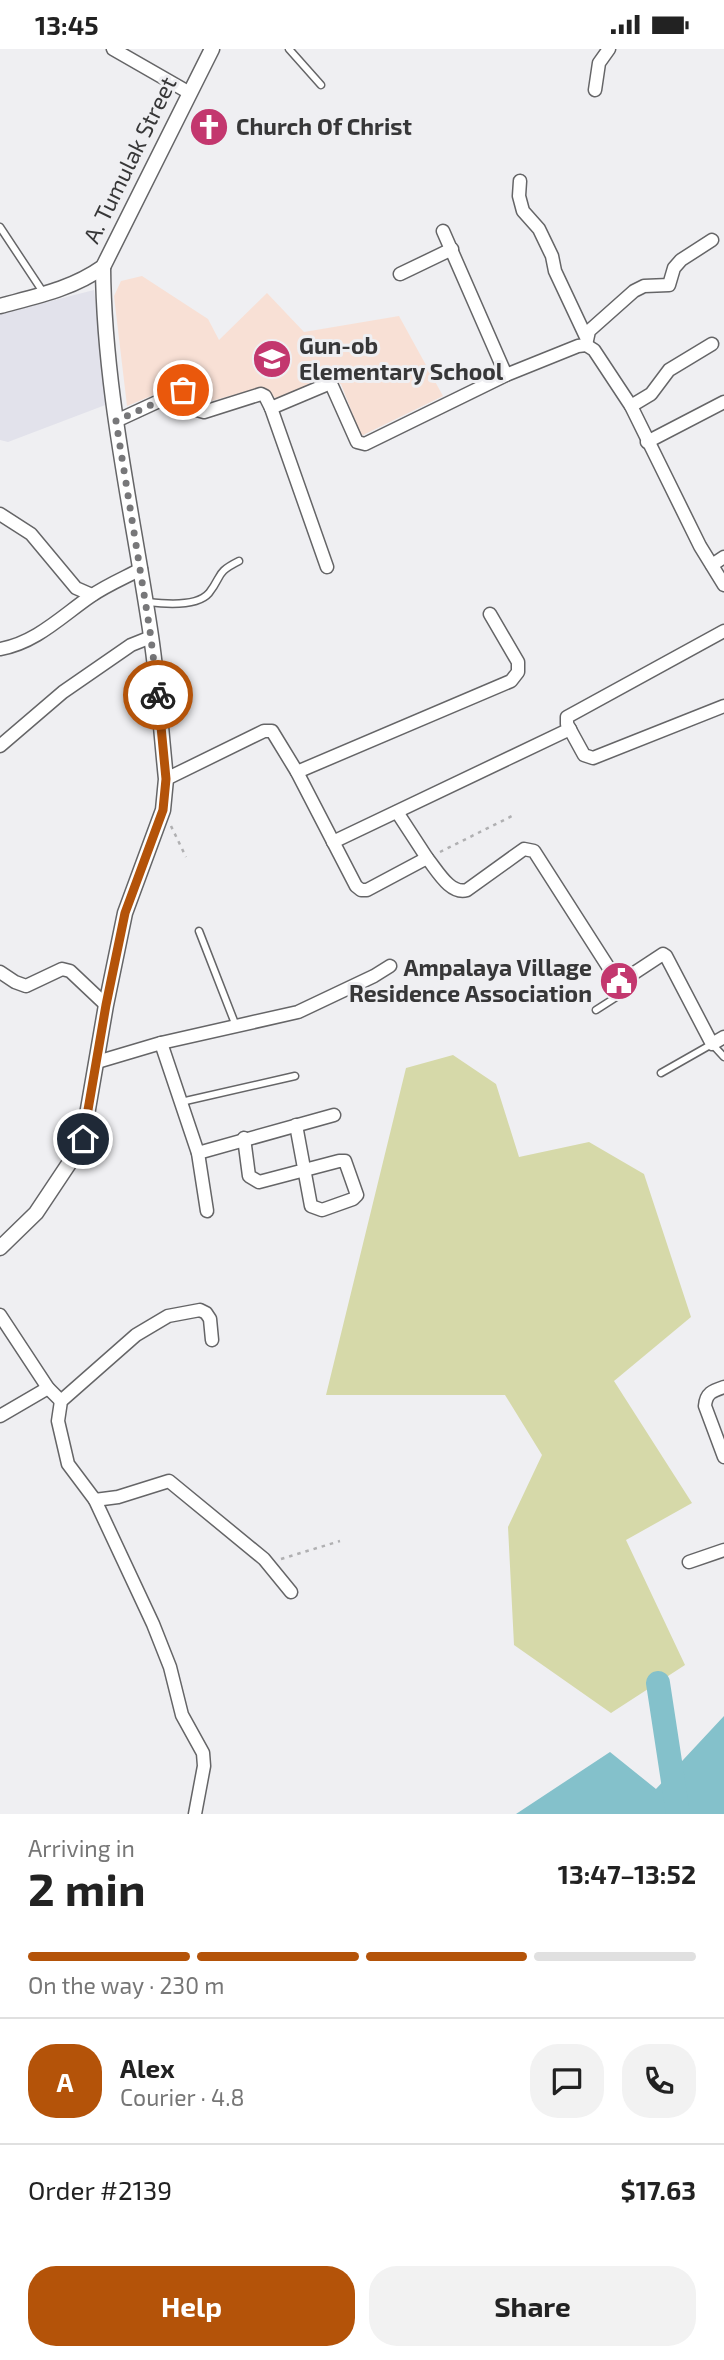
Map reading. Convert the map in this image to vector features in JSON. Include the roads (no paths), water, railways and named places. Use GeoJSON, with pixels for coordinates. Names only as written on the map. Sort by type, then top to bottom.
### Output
{"type":"FeatureCollection","features":[{"type":"Feature","properties":{"kind":"street"},"geometry":{"type":"LineString","coordinates":[[113,49],[188,93]]}},
{"type":"Feature","properties":{"kind":"street","name":"A. Tumulak Street"},"geometry":{"type":"LineString","coordinates":[[0,306],[65,289],[103,267],[212,49]]}},
{"type":"Feature","properties":{"kind":"street"},"geometry":{"type":"LineString","coordinates":[[595,90],[598,64],[609,49]]}},
{"type":"Feature","properties":{"kind":"street"},"geometry":{"type":"LineString","coordinates":[[520,181],[519,196],[523,211],[539,229],[586,341],[631,406],[647,442],[724,585]]}},
{"type":"Feature","properties":{"kind":"street"},"geometry":{"type":"LineString","coordinates":[[443,231],[506,375]]}},
{"type":"Feature","properties":{"kind":"street"},"geometry":{"type":"LineString","coordinates":[[271,408],[324,385],[332,386],[358,442],[365,444],[506,375],[578,346],[586,341],[600,319],[635,291],[644,286],[669,285],[674,268],[681,260],[712,240]]}},
{"type":"Feature","properties":{"kind":"street"},"geometry":{"type":"LineString","coordinates":[[400,274],[452,249]]}},
{"type":"Feature","properties":{"kind":"street"},"geometry":{"type":"LineString","coordinates":[[0,1248],[36,1213],[83,1139],[125,913],[163,810],[166,779],[151,637],[116,421],[103,267]]}},
{"type":"Feature","properties":{"kind":"street"},"geometry":{"type":"LineString","coordinates":[[631,406],[652,394],[669,370],[712,344]]}},
{"type":"Feature","properties":{"kind":"street"},"geometry":{"type":"LineString","coordinates":[[116,421],[183,390],[189,392],[200,413],[261,394],[265,396],[327,567]]}},
{"type":"Feature","properties":{"kind":"street"},"geometry":{"type":"LineString","coordinates":[[647,442],[724,402]]}},
{"type":"Feature","properties":{"kind":"street"},"geometry":{"type":"LineString","coordinates":[[0,514],[31,534],[76,588],[92,595]]}},
{"type":"Feature","properties":{"kind":"street"},"geometry":{"type":"LineString","coordinates":[[712,565],[724,557]]}},
{"type":"Feature","properties":{"kind":"street"},"geometry":{"type":"LineString","coordinates":[[0,649],[33,636],[57,622],[92,595],[141,569]]}},
{"type":"Feature","properties":{"kind":"street"},"geometry":{"type":"LineString","coordinates":[[297,772],[511,681],[518,672],[517,662],[490,614]]}},
{"type":"Feature","properties":{"kind":"street"},"geometry":{"type":"LineString","coordinates":[[724,631],[567,717],[570,729],[584,755],[593,758],[724,706]]}},
{"type":"Feature","properties":{"kind":"street"},"geometry":{"type":"LineString","coordinates":[[0,746],[63,692],[131,645],[151,637]]}},
{"type":"Feature","properties":{"kind":"street"},"geometry":{"type":"LineString","coordinates":[[333,842],[570,729]]}},
{"type":"Feature","properties":{"kind":"street"},"geometry":{"type":"LineString","coordinates":[[166,779],[264,731],[272,731],[360,890],[367,890],[427,858]]}},
{"type":"Feature","properties":{"kind":"street"},"geometry":{"type":"LineString","coordinates":[[397,812],[427,858],[453,889],[461,892],[524,849],[534,851],[614,976],[625,979],[659,955],[666,957],[712,1044],[724,1037]]}},
{"type":"Feature","properties":{"kind":"street"},"geometry":{"type":"LineString","coordinates":[[97,1062],[161,1043],[298,1012],[390,966]]}},
{"type":"Feature","properties":{"kind":"street"},"geometry":{"type":"LineString","coordinates":[[0,972],[26,986],[62,969],[70,971],[106,1005]]}},
{"type":"Feature","properties":{"kind":"street"},"geometry":{"type":"LineString","coordinates":[[161,1043],[198,1153],[207,1211]]}},
{"type":"Feature","properties":{"kind":"street"},"geometry":{"type":"LineString","coordinates":[[198,1153],[334,1115]]}},
{"type":"Feature","properties":{"kind":"street"},"geometry":{"type":"LineString","coordinates":[[244,1139],[249,1176],[254,1181],[259,1182],[305,1171],[340,1161],[345,1161],[357,1195],[353,1199],[322,1210],[311,1206],[305,1171],[296,1125]]}},
{"type":"Feature","properties":{"kind":"street"},"geometry":{"type":"LineString","coordinates":[[195,1814],[204,1766],[203,1753],[182,1715],[170,1667],[153,1623],[95,1500],[68,1464],[58,1421],[61,1401],[136,1335],[168,1316],[200,1310],[206,1313],[210,1319],[212,1340]]}},
{"type":"Feature","properties":{"kind":"street"},"geometry":{"type":"LineString","coordinates":[[0,1315],[48,1388],[61,1401]]}},
{"type":"Feature","properties":{"kind":"street"},"geometry":{"type":"LineString","coordinates":[[724,1387],[711,1391],[705,1406],[724,1457]]}},
{"type":"Feature","properties":{"kind":"street"},"geometry":{"type":"LineString","coordinates":[[0,1416],[48,1388]]}},
{"type":"Feature","properties":{"kind":"street"},"geometry":{"type":"LineString","coordinates":[[95,1500],[118,1497],[169,1481],[268,1563],[291,1592]]}},
{"type":"Feature","properties":{"kind":"street"},"geometry":{"type":"LineString","coordinates":[[689,1562],[724,1550]]}},
{"type":"Feature","properties":{"kind":"lane"},"geometry":{"type":"LineString","coordinates":[[289,49],[321,85]]}},
{"type":"Feature","properties":{"kind":"lane"},"geometry":{"type":"LineString","coordinates":[[0,227],[44,294]]}},
{"type":"Feature","properties":{"kind":"lane"},"geometry":{"type":"LineString","coordinates":[[146,602],[173,603],[201,599],[209,593],[221,570],[239,561]]}},
{"type":"Feature","properties":{"kind":"lane"},"geometry":{"type":"LineString","coordinates":[[199,930],[236,1026]]}},
{"type":"Feature","properties":{"kind":"lane"},"geometry":{"type":"LineString","coordinates":[[596,1010],[621,994],[626,987],[625,979]]}},
{"type":"Feature","properties":{"kind":"lane"},"geometry":{"type":"LineString","coordinates":[[661,1073],[712,1044],[724,1057]]}},
{"type":"Feature","properties":{"kind":"lane"},"geometry":{"type":"LineString","coordinates":[[181,1102],[296,1076]]}},
{"type":"Feature","properties":{"kind":"water"},"geometry":{"type":"Polygon","coordinates":[[[724,1716],[724,1814],[516,1814],[610,1752],[656,1789],[724,1716]]]}},
{"type":"Feature","properties":{"kind":"waterway"},"geometry":{"type":"LineString","coordinates":[[658,1683],[678,1814]]}},
{"type":"Feature","properties":{"kind":"place","name":"Church Of Christ"},"geometry":{"type":"Point","coordinates":[209,127]}},
{"type":"Feature","properties":{"kind":"place","name":"Gun-ob Elementary School"},"geometry":{"type":"Point","coordinates":[272,359]}},
{"type":"Feature","properties":{"kind":"place","name":"Ampalaya Village Residence Association"},"geometry":{"type":"Point","coordinates":[619,981]}}]}
